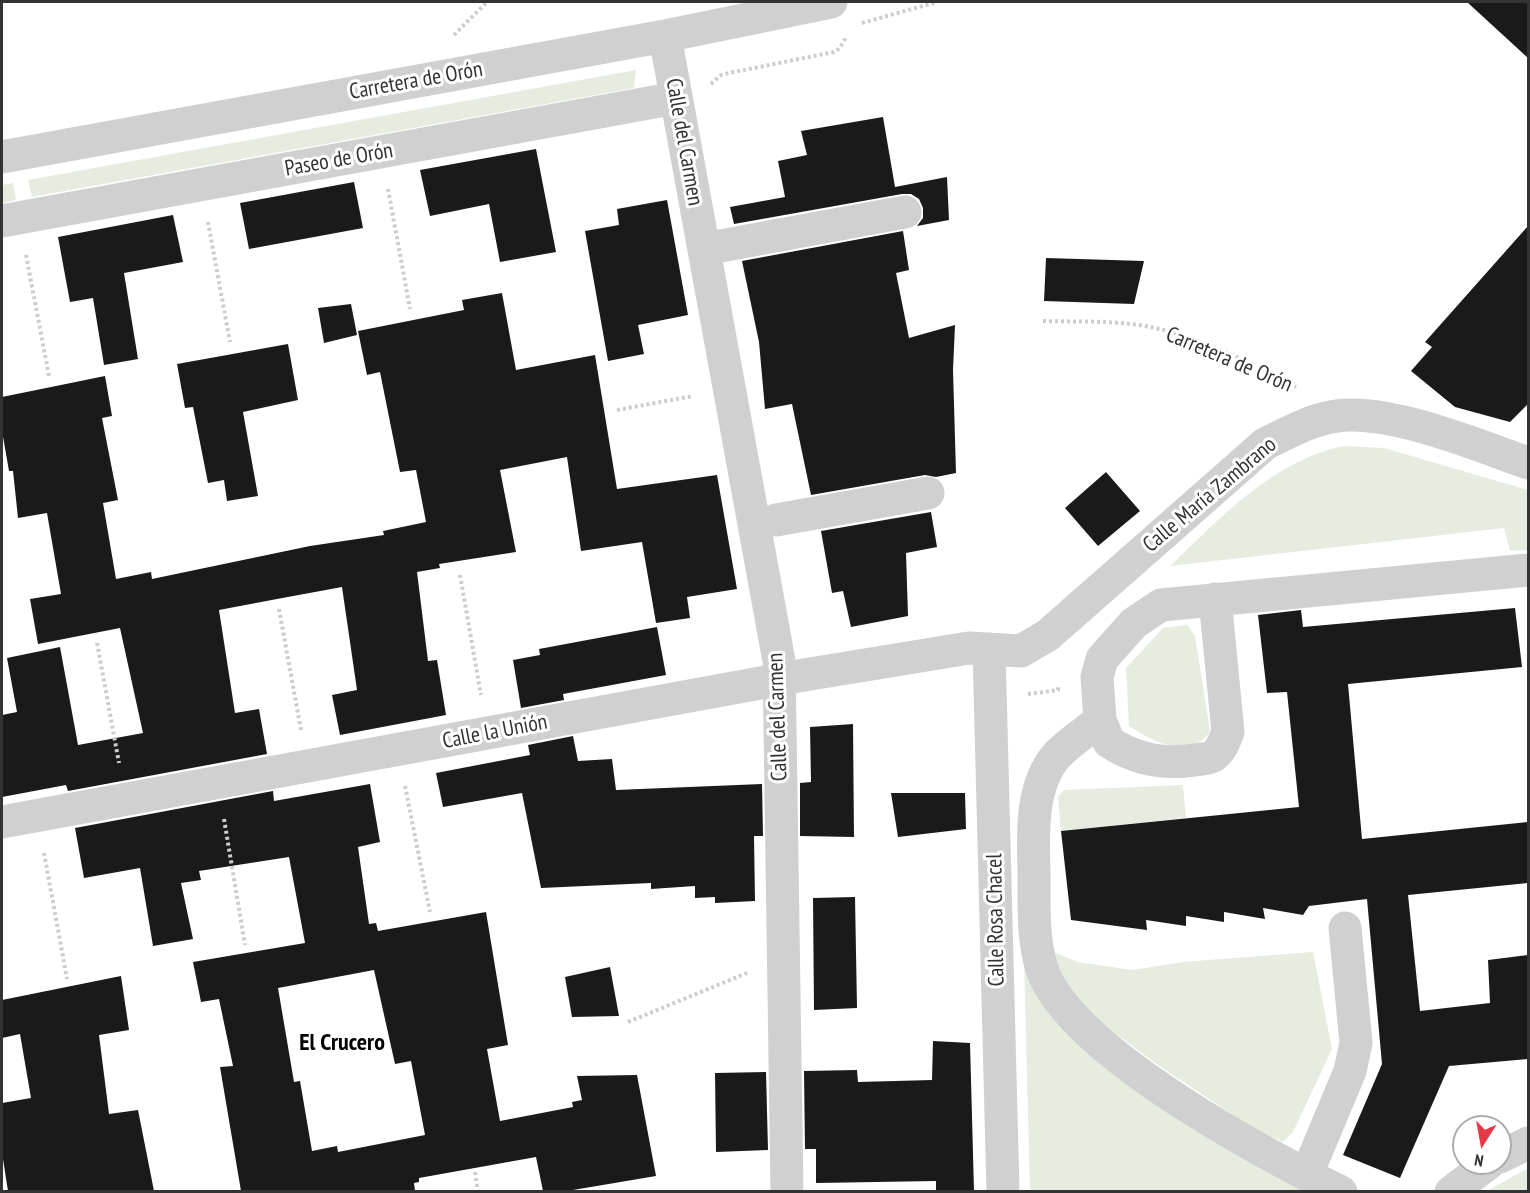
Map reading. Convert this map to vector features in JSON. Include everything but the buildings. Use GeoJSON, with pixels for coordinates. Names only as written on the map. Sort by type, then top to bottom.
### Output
{"type":"FeatureCollection","features":[{"type":"Feature","properties":{"kind":"street","name":"Carretera de Orón"},"geometry":{"type":"LineString","coordinates":[[2,157],[665,36],[831,2]]}},
{"type":"Feature","properties":{"kind":"street","name":"Calle del Carmen"},"geometry":{"type":"LineString","coordinates":[[665,36],[779,662],[787,1191]]}},
{"type":"Feature","properties":{"kind":"street","name":"Paseo de Orón"},"geometry":{"type":"LineString","coordinates":[[2,221],[676,98]]}},
{"type":"Feature","properties":{"kind":"street"},"geometry":{"type":"LineString","coordinates":[[704,249],[905,212]]}},
{"type":"Feature","properties":{"kind":"street","name":"Calle María Zambrano"},"geometry":{"type":"LineString","coordinates":[[989,649],[1021,651],[1035,644],[1264,444],[1305,426],[1335,416],[1378,417],[1522,451]]}},
{"type":"Feature","properties":{"kind":"street"},"geometry":{"type":"LineString","coordinates":[[776,520],[928,493]]}},
{"type":"Feature","properties":{"kind":"street"},"geometry":{"type":"LineString","coordinates":[[1215,599],[1228,732],[1221,749],[1212,757],[1184,762],[1142,758],[1109,742],[1100,720],[1097,677],[1102,659],[1134,623],[1161,605],[1215,599],[1528,570]]}},
{"type":"Feature","properties":{"kind":"street","name":"Calle la Unión"},"geometry":{"type":"LineString","coordinates":[[2,822],[780,680],[969,648],[989,649]]}},
{"type":"Feature","properties":{"kind":"street","name":"Calle Rosa Chacel"},"geometry":{"type":"LineString","coordinates":[[989,649],[1004,1191]]}},
{"type":"Feature","properties":{"kind":"street"},"geometry":{"type":"LineString","coordinates":[[1100,720],[1058,755],[1047,771],[1039,793],[1033,830],[1035,929],[1046,977],[1061,1004],[1083,1027],[1120,1059],[1212,1121],[1341,1191]]}},
{"type":"Feature","properties":{"kind":"street"},"geometry":{"type":"LineString","coordinates":[[1307,1174],[1350,1071],[1356,1043],[1345,928]]}},
{"type":"Feature","properties":{"kind":"street"},"geometry":{"type":"LineString","coordinates":[[1512,1151],[1528,1143]]}},
{"type":"Feature","properties":{"kind":"street"},"geometry":{"type":"LineString","coordinates":[[1451,1191],[1473,1175]]}},
{"type":"Feature","properties":{"kind":"path"},"geometry":{"type":"LineString","coordinates":[[860,24],[937,2]]}},
{"type":"Feature","properties":{"kind":"path"},"geometry":{"type":"LineString","coordinates":[[729,73],[834,52],[840,48],[851,29]]}},
{"type":"Feature","properties":{"kind":"path","name":"Paseo de Orón"},"geometry":{"type":"LineString","coordinates":[[387,183],[410,309]]}},
{"type":"Feature","properties":{"kind":"path"},"geometry":{"type":"LineString","coordinates":[[206,214],[230,342]]}},
{"type":"Feature","properties":{"kind":"path"},"geometry":{"type":"LineString","coordinates":[[25,248],[49,376]]}},
{"type":"Feature","properties":{"kind":"path","name":"Carretera de Orón"},"geometry":{"type":"LineString","coordinates":[[1043,321],[1120,323],[1152,327],[1233,356],[1275,376],[1304,391],[1335,416]]}},
{"type":"Feature","properties":{"kind":"path"},"geometry":{"type":"LineString","coordinates":[[617,410],[696,395]]}},
{"type":"Feature","properties":{"kind":"path","name":"Calle la Unión"},"geometry":{"type":"LineString","coordinates":[[460,575],[482,699]]}},
{"type":"Feature","properties":{"kind":"path"},"geometry":{"type":"LineString","coordinates":[[279,609],[301,732]]}},
{"type":"Feature","properties":{"kind":"path"},"geometry":{"type":"LineString","coordinates":[[97,643],[120,766]]}},
{"type":"Feature","properties":{"kind":"path"},"geometry":{"type":"LineString","coordinates":[[404,778],[430,912]]}},
{"type":"Feature","properties":{"kind":"path"},"geometry":{"type":"LineString","coordinates":[[223,818],[245,945]]}},
{"type":"Feature","properties":{"kind":"path"},"geometry":{"type":"LineString","coordinates":[[43,850],[67,979]]}},
{"type":"Feature","properties":{"kind":"path"},"geometry":{"type":"LineString","coordinates":[[628,1022],[749,972]]}},
{"type":"Feature","properties":{"kind":"path"},"geometry":{"type":"LineString","coordinates":[[475,1172],[478,1191]]}},
{"type":"Feature","properties":{"kind":"shaded area"},"geometry":{"type":"Polygon","coordinates":[[[636,70],[634,88],[32,197],[28,180],[636,70]]]}},
{"type":"Feature","properties":{"kind":"shaded area"},"geometry":{"type":"Polygon","coordinates":[[[13,183],[16,200],[2,203],[2,185],[13,183]]]}},
{"type":"Feature","properties":{"kind":"shaded area"},"geometry":{"type":"Polygon","coordinates":[[[1343,446],[1384,448],[1528,490],[1528,550],[1510,551],[1504,528],[1170,566],[1228,511],[1271,478],[1293,464],[1318,453],[1343,446]]]}},
{"type":"Feature","properties":{"kind":"shaded area"},"geometry":{"type":"Polygon","coordinates":[[[1187,625],[1195,636],[1210,731],[1202,740],[1182,747],[1159,742],[1129,726],[1126,668],[1163,628],[1187,625]]]}},
{"type":"Feature","properties":{"kind":"shaded area"},"geometry":{"type":"Polygon","coordinates":[[[1183,785],[1186,818],[1061,831],[1058,797],[1064,790],[1183,785]]]}},
{"type":"Feature","properties":{"kind":"shaded area"},"geometry":{"type":"Polygon","coordinates":[[[1053,952],[1078,962],[1132,970],[1183,962],[1313,952],[1332,1049],[1293,1132],[1283,1142],[1251,1127],[1158,1065],[1078,1006],[1059,980],[1053,952]]]}},
{"type":"Feature","properties":{"kind":"shaded area"},"geometry":{"type":"Polygon","coordinates":[[[1024,959],[1046,1005],[1320,1191],[1030,1191],[1024,959]]]}},
{"type":"Feature","properties":{"kind":"shaded area"},"geometry":{"type":"Polygon","coordinates":[[[1528,1168],[1528,1191],[1487,1191],[1489,1190],[1528,1168]]]}},
{"type":"Feature","properties":{"kind":"district","name":"El Crucero"},"geometry":{"type":"Point","coordinates":[342,1043]}}]}
